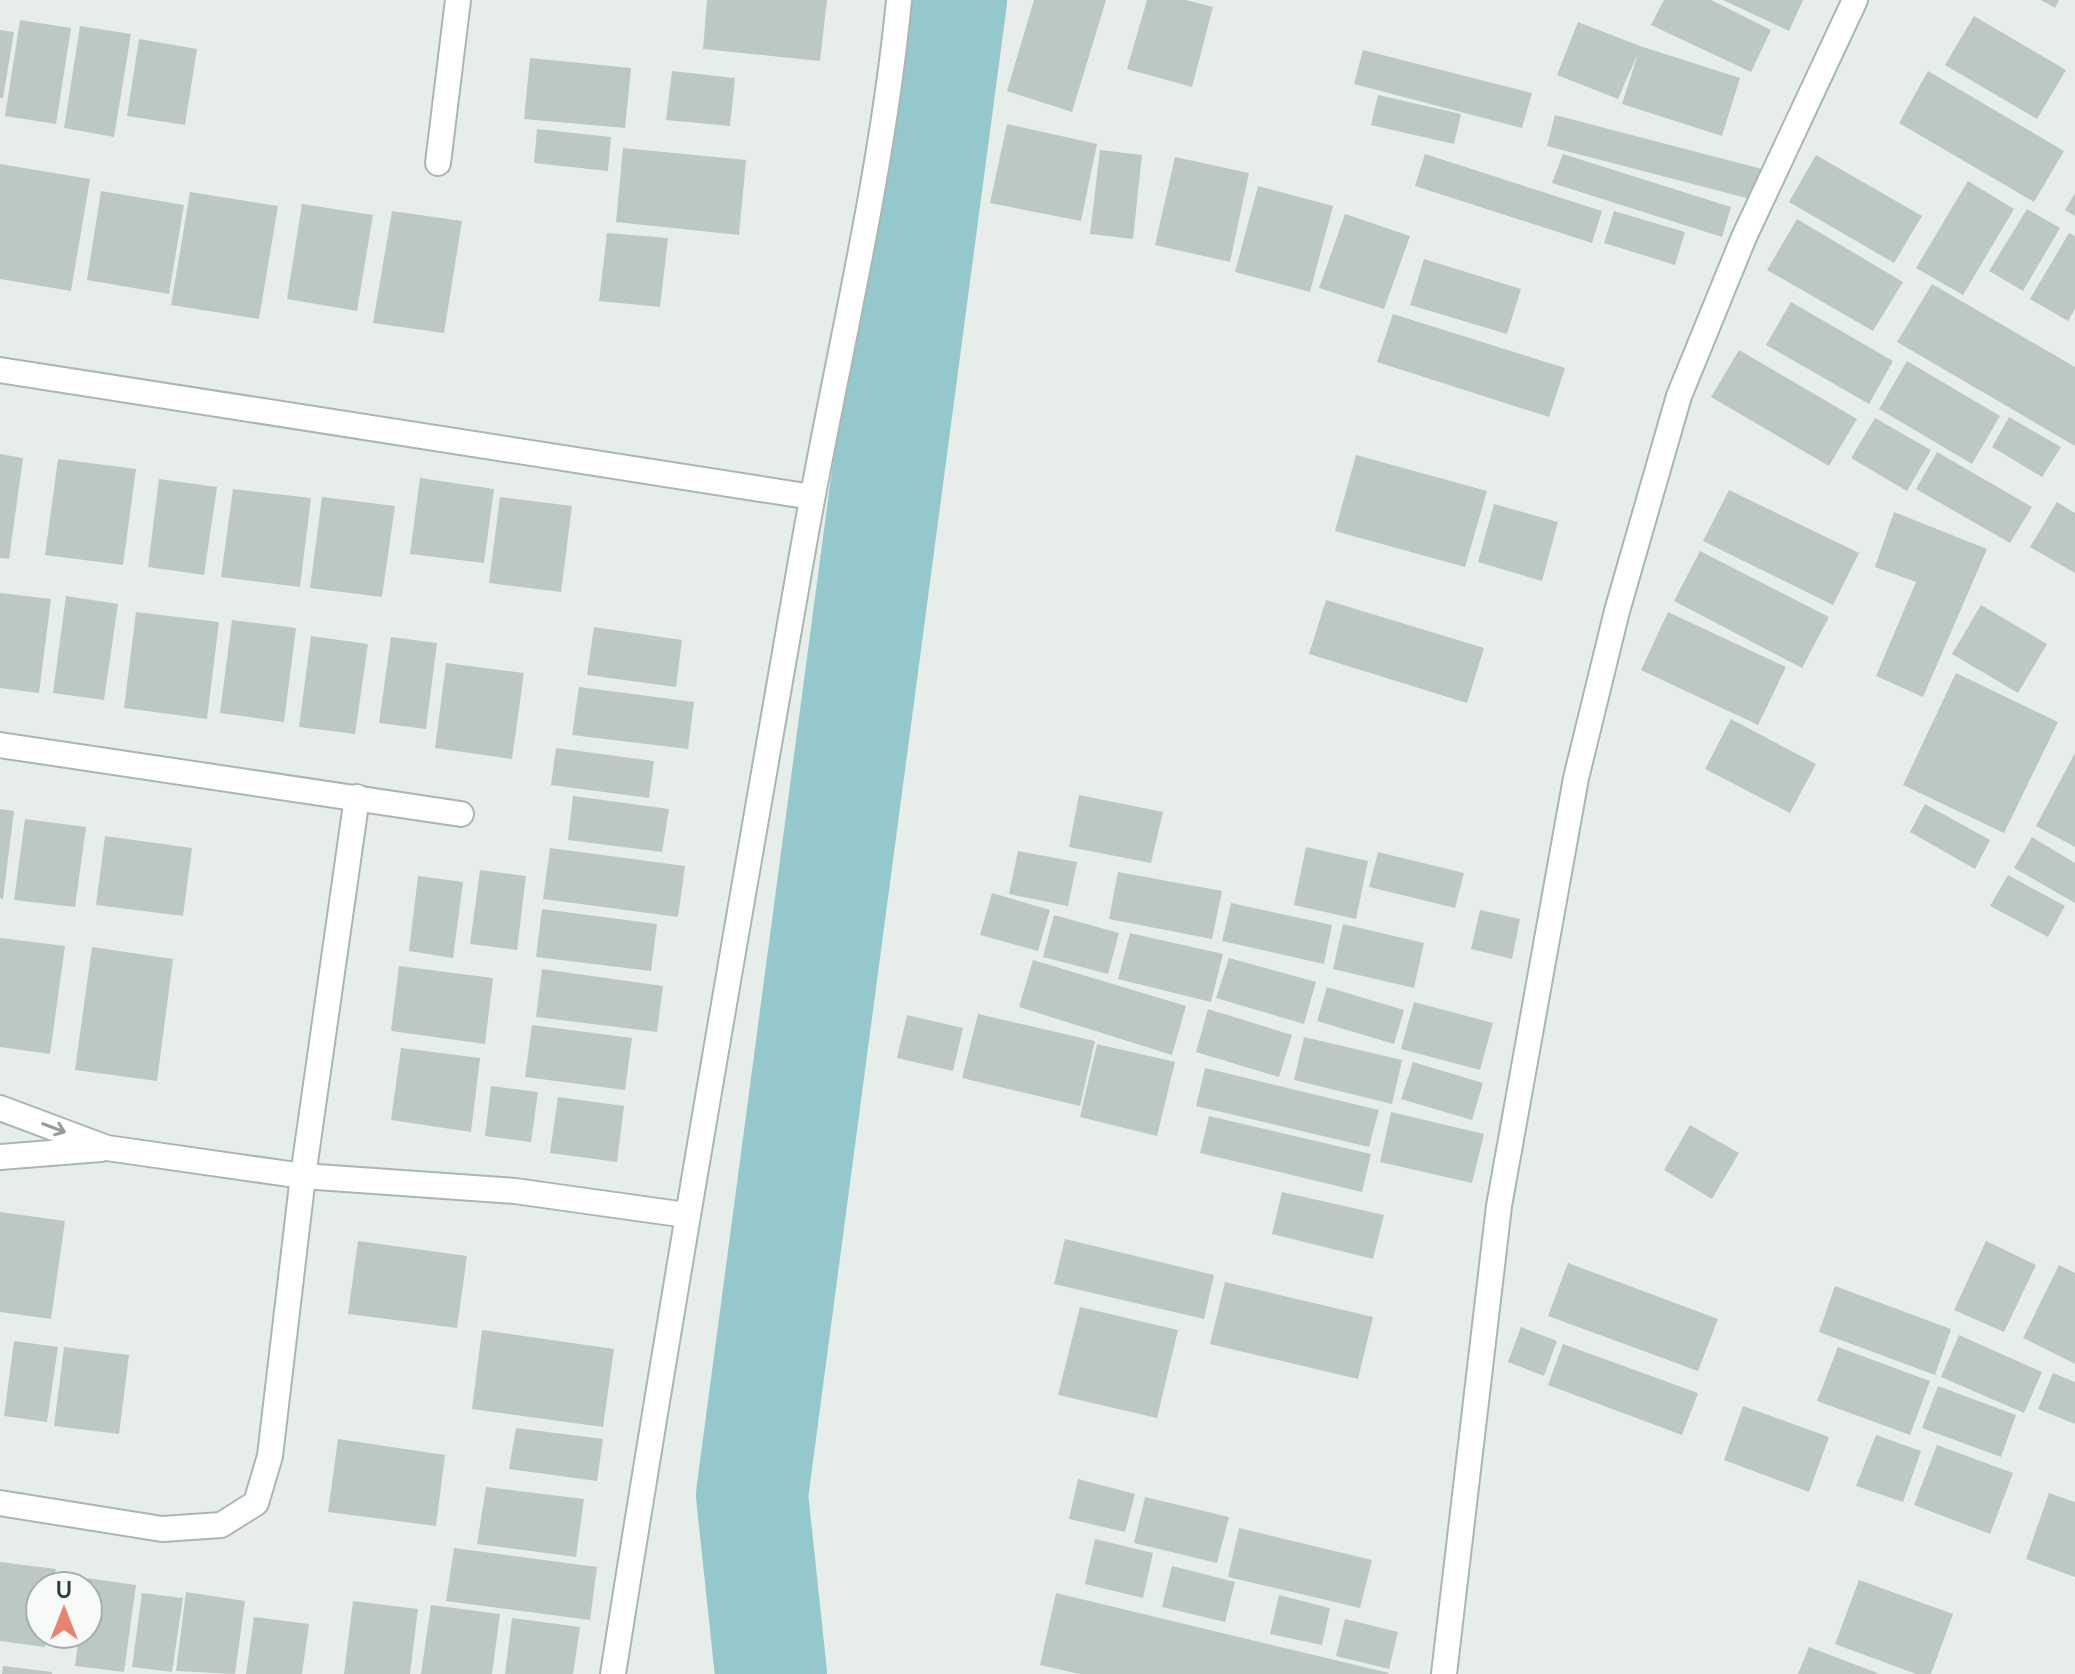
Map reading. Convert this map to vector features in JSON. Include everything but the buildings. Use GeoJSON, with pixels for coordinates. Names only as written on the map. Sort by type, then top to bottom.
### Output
{"type":"FeatureCollection","features":[{"type":"Feature","properties":{"kind":"street"},"geometry":{"type":"LineString","coordinates":[[438,163],[458,0]]}},
{"type":"Feature","properties":{"kind":"street"},"geometry":{"type":"LineString","coordinates":[[613,1674],[686,1215],[812,497],[891,85],[899,0]]}},
{"type":"Feature","properties":{"kind":"street"},"geometry":{"type":"LineString","coordinates":[[1444,1674],[1499,1206],[1576,778],[1617,611],[1679,396],[1744,237],[1855,0]]}},
{"type":"Feature","properties":{"kind":"street"},"geometry":{"type":"LineString","coordinates":[[0,370],[812,497]]}},
{"type":"Feature","properties":{"kind":"street"},"geometry":{"type":"LineString","coordinates":[[0,745],[461,814]]}},
{"type":"Feature","properties":{"kind":"street"},"geometry":{"type":"LineString","coordinates":[[0,1503],[162,1529],[221,1525],[256,1503],[270,1456],[303,1176],[357,797]]}},
{"type":"Feature","properties":{"kind":"street"},"geometry":{"type":"LineString","coordinates":[[0,1108],[107,1148],[303,1176],[515,1191],[686,1215]]}},
{"type":"Feature","properties":{"kind":"street"},"geometry":{"type":"LineString","coordinates":[[0,1157],[107,1148]]}},
{"type":"Feature","properties":{"kind":"waterway"},"geometry":{"type":"LineString","coordinates":[[771,1674],[752,1495],[951,0]]}}]}
